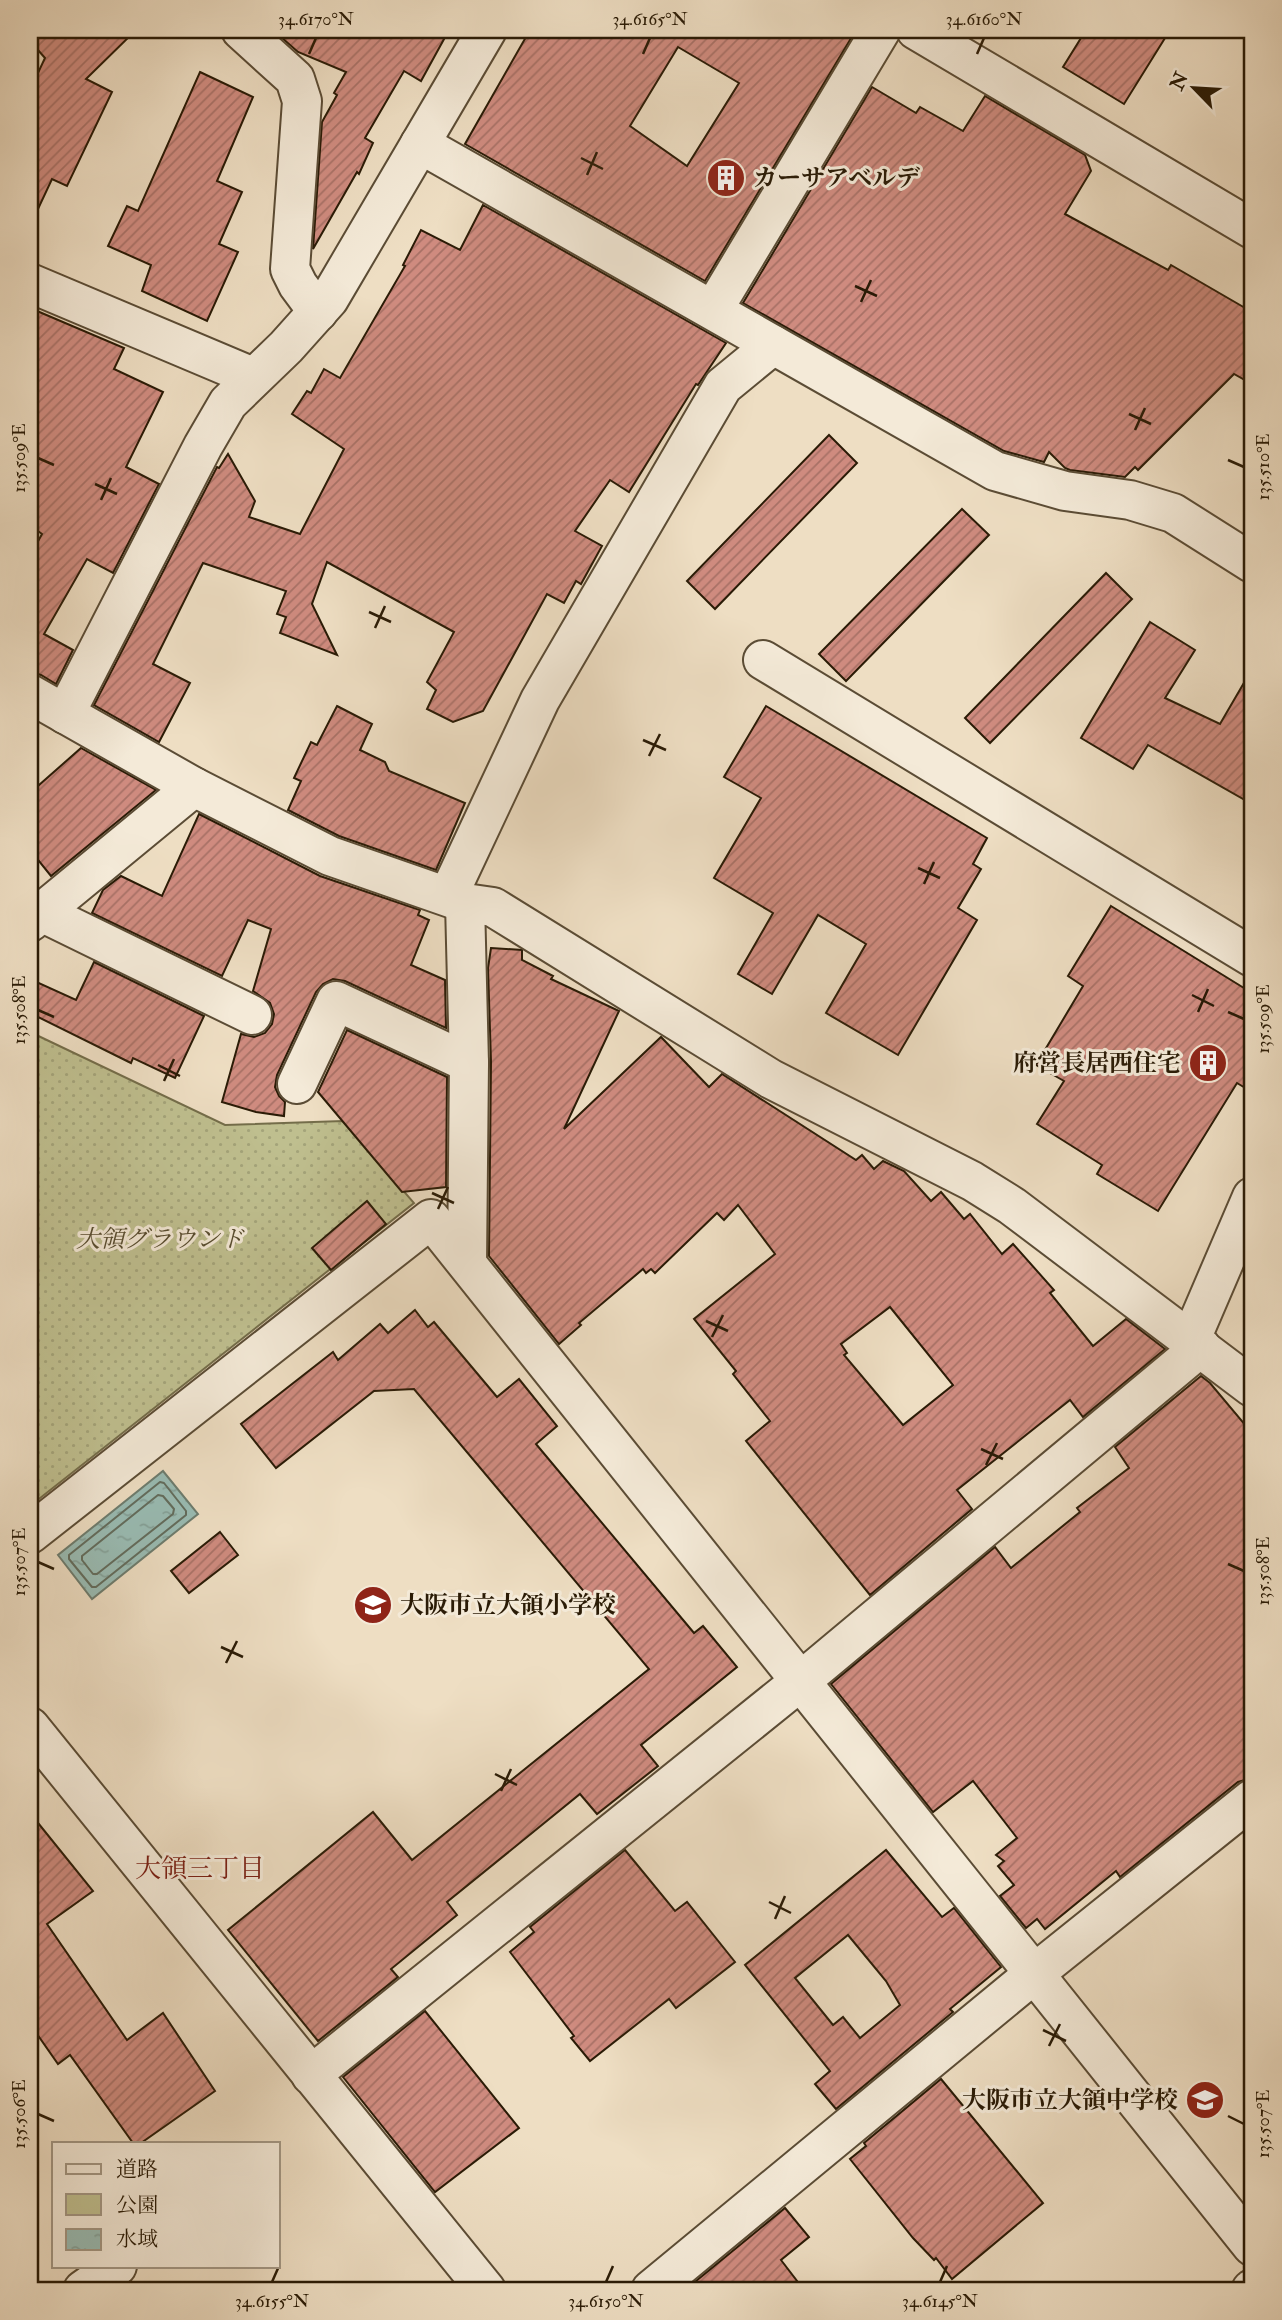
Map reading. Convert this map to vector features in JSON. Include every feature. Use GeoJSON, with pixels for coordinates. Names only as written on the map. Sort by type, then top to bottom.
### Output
{"type":"FeatureCollection","features":[{"type":"Feature","properties":{"kind":"street"},"geometry":{"type":"LineString","coordinates":[[241,30],[295,79],[302,101],[290,269],[318,312]]}},
{"type":"Feature","properties":{"kind":"street"},"geometry":{"type":"LineString","coordinates":[[65,713],[203,446],[228,404],[286,348],[329,299],[487,30]]}},
{"type":"Feature","properties":{"kind":"street"},"geometry":{"type":"LineString","coordinates":[[713,310],[881,30]]}},
{"type":"Feature","properties":{"kind":"street"},"geometry":{"type":"LineString","coordinates":[[916,30],[1252,229]]}},
{"type":"Feature","properties":{"kind":"street"},"geometry":{"type":"LineString","coordinates":[[420,144],[995,471],[1065,491],[1130,499],[1173,513],[1252,563]]}},
{"type":"Feature","properties":{"kind":"street"},"geometry":{"type":"LineString","coordinates":[[30,283],[253,377]]}},
{"type":"Feature","properties":{"kind":"street"},"geometry":{"type":"LineString","coordinates":[[467,1263],[469,1063],[456,899],[540,700],[723,386],[773,345]]}},
{"type":"Feature","properties":{"kind":"street"},"geometry":{"type":"LineString","coordinates":[[763,660],[1252,957]]}},
{"type":"Feature","properties":{"kind":"street"},"geometry":{"type":"LineString","coordinates":[[30,694],[194,787],[330,856],[456,899],[494,907],[771,1079],[972,1181],[1012,1206],[1252,1387]]}},
{"type":"Feature","properties":{"kind":"street"},"geometry":{"type":"LineString","coordinates":[[194,787],[33,917],[252,1015]]}},
{"type":"Feature","properties":{"kind":"street"},"geometry":{"type":"LineString","coordinates":[[297,1084],[336,1001],[469,1063]]}},
{"type":"Feature","properties":{"kind":"street"},"geometry":{"type":"LineString","coordinates":[[312,2075],[802,1680],[1196,1343],[1252,1197]]}},
{"type":"Feature","properties":{"kind":"street"},"geometry":{"type":"LineString","coordinates":[[30,1534],[431,1219],[1252,2246]]}},
{"type":"Feature","properties":{"kind":"street"},"geometry":{"type":"LineString","coordinates":[[30,1727],[486,2290]]}},
{"type":"Feature","properties":{"kind":"street"},"geometry":{"type":"LineString","coordinates":[[651,2290],[1035,1973],[1252,1799]]}},
{"type":"Feature","properties":{"kind":"street"},"geometry":{"type":"LineString","coordinates":[[83,2290],[114,2268]]}},
{"type":"Feature","properties":{"kind":"green space","name":"大領グラウンド"},"geometry":{"type":"Polygon","coordinates":[[[30,1032],[225,1125],[343,1121],[414,1203],[30,1506],[30,1032]]]}},
{"type":"Feature","properties":{"kind":"water"},"geometry":{"type":"Polygon","coordinates":[[[163,1471],[198,1514],[92,1599],[58,1555],[163,1471]]]}},
{"type":"Feature","properties":{"kind":"building"},"geometry":{"type":"Polygon","coordinates":[[[30,30],[136,30],[86,79],[112,92],[67,186],[52,179],[30,226],[30,90],[45,58],[30,41],[30,30]]]}},
{"type":"Feature","properties":{"kind":"building"},"geometry":{"type":"Polygon","coordinates":[[[273,30],[449,30],[421,81],[404,71],[365,138],[373,143],[359,174],[357,172],[313,249],[322,122],[346,72],[298,52],[273,30]]]}},
{"type":"Feature","properties":{"kind":"building"},"geometry":{"type":"Polygon","coordinates":[[[530,30],[856,30],[705,281],[465,144],[530,30]],[[678,47],[630,126],[687,166],[739,83],[678,47]]]}},
{"type":"Feature","properties":{"kind":"building"},"geometry":{"type":"Polygon","coordinates":[[[1086,30],[1170,30],[1124,104],[1063,67],[1086,30]]]}},
{"type":"Feature","properties":{"kind":"building"},"geometry":{"type":"Polygon","coordinates":[[[200,72],[253,97],[217,181],[242,192],[219,244],[238,252],[207,321],[142,291],[151,265],[108,246],[127,206],[138,211],[200,72]]]}},
{"type":"Feature","properties":{"kind":"building"},"geometry":{"type":"Polygon","coordinates":[[[872,87],[916,113],[920,107],[963,131],[985,96],[1085,155],[1091,171],[1065,214],[1168,270],[1171,265],[1252,312],[1252,384],[1234,374],[1138,470],[1135,467],[1125,477],[1070,470],[1049,452],[1044,462],[1004,451],[743,303],[872,87]]]}},
{"type":"Feature","properties":{"kind":"building"},"geometry":{"type":"Polygon","coordinates":[[[483,205],[726,343],[698,385],[696,384],[629,492],[610,480],[575,531],[602,546],[581,584],[576,581],[564,603],[547,594],[483,711],[453,722],[427,709],[436,690],[427,682],[454,632],[327,562],[312,604],[337,655],[280,633],[286,617],[277,614],[286,591],[203,563],[153,664],[190,683],[159,742],[94,705],[217,467],[219,468],[228,454],[255,501],[249,517],[300,534],[344,449],[292,414],[307,391],[311,393],[324,369],[340,378],[405,266],[403,265],[421,230],[460,250],[483,205]]]}},
{"type":"Feature","properties":{"kind":"building"},"geometry":{"type":"Polygon","coordinates":[[[30,308],[124,348],[114,369],[163,392],[126,467],[159,484],[113,573],[87,559],[44,634],[73,650],[56,684],[30,672],[30,556],[42,534],[30,525],[30,308]]]}},
{"type":"Feature","properties":{"kind":"building"},"geometry":{"type":"Polygon","coordinates":[[[829,435],[857,463],[715,609],[687,581],[829,435]]]}},
{"type":"Feature","properties":{"kind":"building"},"geometry":{"type":"Polygon","coordinates":[[[962,509],[989,535],[846,681],[819,654],[962,509]]]}},
{"type":"Feature","properties":{"kind":"building"},"geometry":{"type":"Polygon","coordinates":[[[1106,573],[1132,599],[990,743],[965,718],[1106,573]]]}},
{"type":"Feature","properties":{"kind":"building"},"geometry":{"type":"Polygon","coordinates":[[[1150,622],[1195,650],[1165,698],[1220,724],[1252,669],[1252,804],[1148,745],[1133,769],[1081,738],[1150,622]]]}},
{"type":"Feature","properties":{"kind":"building"},"geometry":{"type":"Polygon","coordinates":[[[337,706],[372,724],[360,750],[385,762],[389,771],[465,803],[436,870],[339,836],[288,810],[301,781],[294,778],[311,742],[317,745],[337,706]]]}},
{"type":"Feature","properties":{"kind":"building"},"geometry":{"type":"Polygon","coordinates":[[[766,706],[987,838],[973,864],[981,869],[958,908],[977,920],[898,1055],[826,1013],[866,944],[818,915],[772,994],[738,974],[773,913],[714,878],[761,798],[724,777],[766,706]]]}},
{"type":"Feature","properties":{"kind":"building"},"geometry":{"type":"Polygon","coordinates":[[[81,748],[156,790],[51,876],[30,850],[30,793],[81,748]]]}},
{"type":"Feature","properties":{"kind":"building"},"geometry":{"type":"Polygon","coordinates":[[[199,814],[320,876],[420,910],[418,915],[429,920],[411,965],[445,980],[446,1028],[345,981],[333,979],[323,984],[316,992],[277,1075],[275,1087],[285,1102],[284,1116],[256,1112],[222,1102],[241,1034],[254,1037],[265,1033],[272,1024],[274,1014],[270,1003],[253,991],[271,929],[248,920],[222,976],[92,913],[103,890],[121,876],[162,896],[199,814]]]}},
{"type":"Feature","properties":{"kind":"building","name":"府営長居西住宅"},"geometry":{"type":"Polygon","coordinates":[[[1111,906],[1252,993],[1252,1092],[1237,1083],[1158,1211],[1097,1174],[1102,1165],[1037,1124],[1064,1081],[1036,1065],[1083,986],[1068,976],[1111,906]]]}},
{"type":"Feature","properties":{"kind":"building"},"geometry":{"type":"Polygon","coordinates":[[[491,948],[522,950],[522,960],[553,976],[551,979],[619,1011],[564,1129],[661,1037],[709,1087],[722,1074],[856,1160],[862,1155],[874,1169],[883,1161],[904,1171],[931,1201],[941,1192],[964,1219],[970,1214],[1002,1254],[1013,1244],[1054,1290],[1050,1293],[1093,1346],[1126,1319],[1165,1349],[1083,1417],[1070,1400],[957,1490],[972,1509],[870,1595],[746,1441],[770,1421],[733,1374],[736,1371],[694,1319],[775,1254],[738,1205],[724,1220],[717,1213],[655,1273],[651,1269],[646,1273],[643,1269],[579,1323],[581,1325],[559,1344],[489,1256],[491,1062],[488,968],[491,948]],[[890,1307],[841,1344],[847,1353],[844,1355],[903,1425],[953,1385],[890,1307]]]}},
{"type":"Feature","properties":{"kind":"building"},"geometry":{"type":"Polygon","coordinates":[[[94,962],[204,1016],[175,1078],[133,1058],[131,1063],[30,1013],[30,979],[76,1000],[94,962]]]}},
{"type":"Feature","properties":{"kind":"building"},"geometry":{"type":"Polygon","coordinates":[[[347,1030],[447,1077],[446,1187],[402,1192],[318,1092],[347,1030]]]}},
{"type":"Feature","properties":{"kind":"building"},"geometry":{"type":"Polygon","coordinates":[[[367,1201],[386,1224],[331,1270],[312,1248],[367,1201]]]}},
{"type":"Feature","properties":{"kind":"building"},"geometry":{"type":"Polygon","coordinates":[[[415,1310],[428,1327],[434,1322],[497,1397],[519,1379],[557,1426],[536,1444],[694,1633],[703,1626],[737,1667],[641,1745],[658,1766],[597,1814],[580,1794],[447,1902],[457,1915],[391,1969],[398,1977],[318,2041],[228,1930],[373,1812],[412,1860],[649,1669],[414,1389],[374,1391],[276,1468],[241,1424],[333,1352],[338,1360],[380,1324],[388,1333],[415,1310]]]}},
{"type":"Feature","properties":{"kind":"building"},"geometry":{"type":"Polygon","coordinates":[[[1201,1376],[1252,1433],[1252,1778],[1238,1782],[1120,1877],[1116,1871],[1045,1929],[1037,1919],[1026,1928],[1000,1896],[1014,1885],[998,1866],[1004,1861],[996,1855],[1017,1838],[973,1781],[933,1812],[831,1684],[995,1547],[1011,1568],[1080,1512],[1077,1508],[1129,1468],[1115,1447],[1201,1376]]]}},
{"type":"Feature","properties":{"kind":"building"},"geometry":{"type":"Polygon","coordinates":[[[220,1532],[238,1555],[189,1593],[171,1571],[220,1532]]]}},
{"type":"Feature","properties":{"kind":"building"},"geometry":{"type":"Polygon","coordinates":[[[30,1813],[93,1891],[47,1924],[127,2040],[163,2013],[215,2091],[142,2142],[132,2142],[70,2055],[58,2064],[30,2024],[30,1813]]]}},
{"type":"Feature","properties":{"kind":"building"},"geometry":{"type":"Polygon","coordinates":[[[625,1850],[675,1911],[687,1902],[735,1962],[676,2008],[669,1999],[590,2061],[510,1952],[534,1932],[530,1927],[625,1850]]]}},
{"type":"Feature","properties":{"kind":"building"},"geometry":{"type":"Polygon","coordinates":[[[886,1850],[942,1917],[954,1908],[1001,1967],[950,2009],[953,2012],[836,2109],[815,2084],[830,2071],[745,1965],[886,1850]],[[848,1935],[795,1978],[833,2025],[843,2017],[860,2038],[900,2005],[886,1981],[848,1935]]]}},
{"type":"Feature","properties":{"kind":"building"},"geometry":{"type":"Polygon","coordinates":[[[425,2011],[519,2128],[435,2192],[343,2077],[425,2011]]]}},
{"type":"Feature","properties":{"kind":"building"},"geometry":{"type":"Polygon","coordinates":[[[941,2079],[1043,2203],[952,2279],[936,2258],[934,2260],[913,2238],[850,2159],[866,2146],[864,2143],[941,2079]]]}},
{"type":"Feature","properties":{"kind":"building"},"geometry":{"type":"Polygon","coordinates":[[[785,2208],[809,2237],[781,2260],[804,2290],[685,2290],[785,2208]]]}},
{"type":"Feature","properties":{"kind":"place","name":"カーサアベルデ"},"geometry":{"type":"Point","coordinates":[726,178]}},
{"type":"Feature","properties":{"kind":"place","name":"府営長居西住宅"},"geometry":{"type":"Point","coordinates":[1208,1063]}},
{"type":"Feature","properties":{"kind":"place","name":"大阪市立大領小学校"},"geometry":{"type":"Point","coordinates":[373,1605]}},
{"type":"Feature","properties":{"kind":"place","name":"大阪市立大領中学校"},"geometry":{"type":"Point","coordinates":[1205,2100]}},
{"type":"Feature","properties":{"kind":"district","name":"大領三丁目"},"geometry":{"type":"Point","coordinates":[200,1868]}}]}
